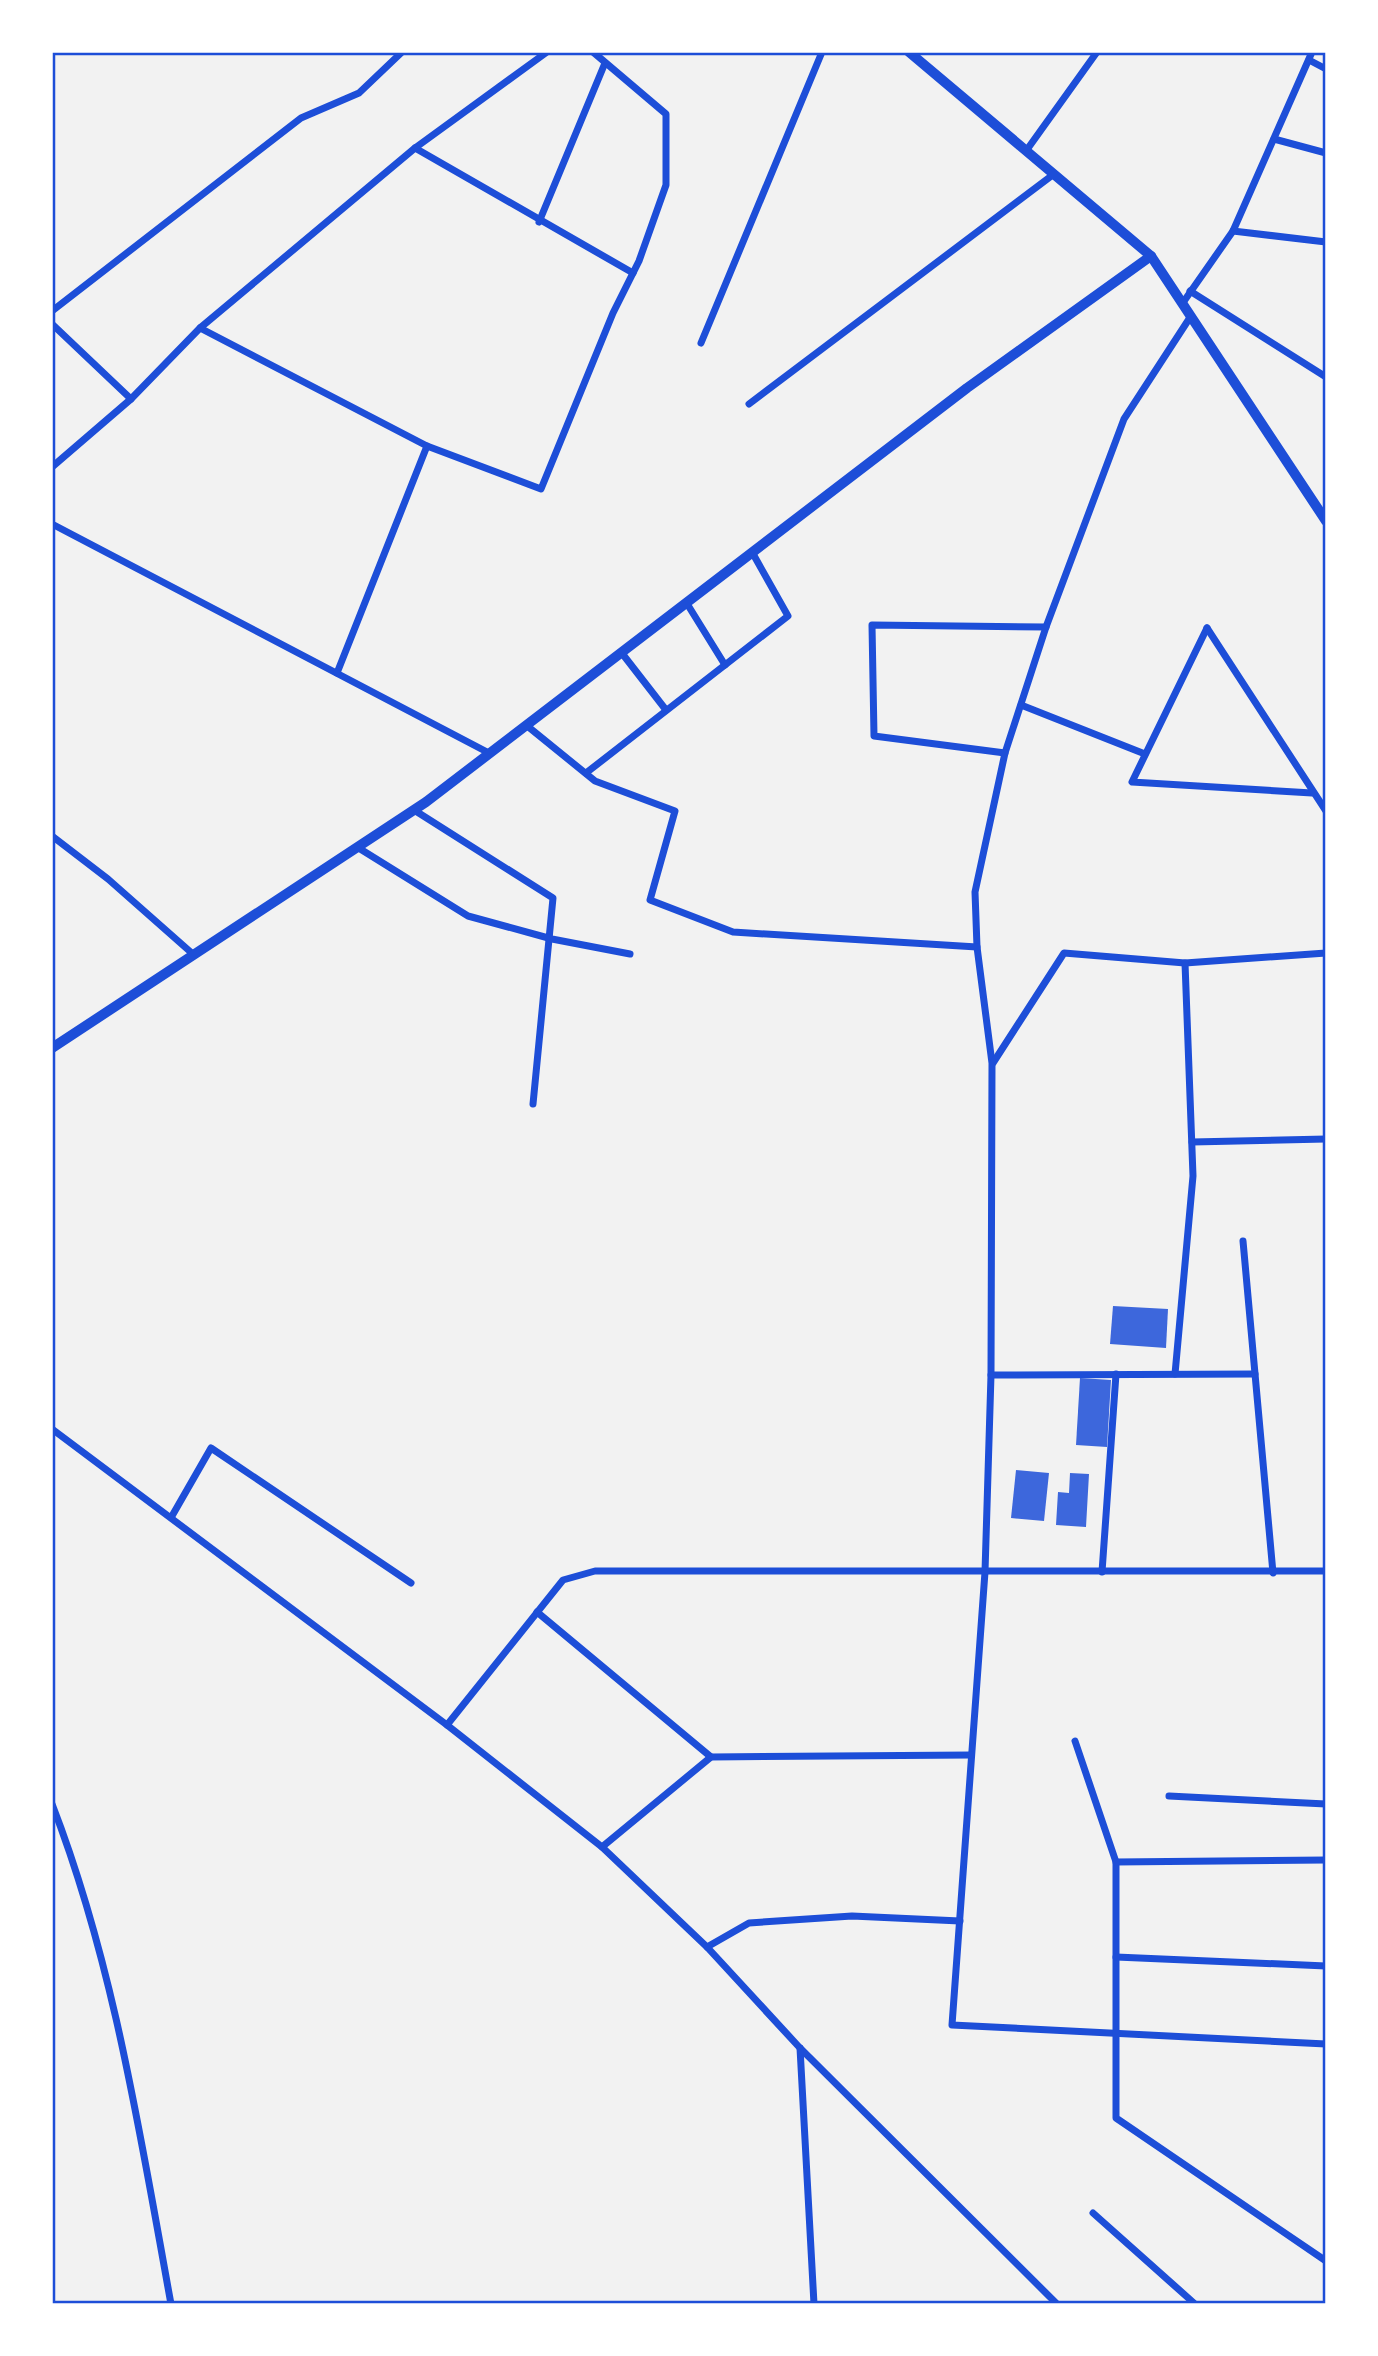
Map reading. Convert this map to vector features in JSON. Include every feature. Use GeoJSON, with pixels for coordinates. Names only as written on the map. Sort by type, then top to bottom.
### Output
{"type":"FeatureCollection","features":[{"type":"Feature","properties":{"kind":"street"},"geometry":{"type":"LineString","coordinates":[[52,312],[301,118],[359,93],[402,52]]}},
{"type":"Feature","properties":{"kind":"street"},"geometry":{"type":"LineString","coordinates":[[52,467],[131,399],[200,328],[415,148],[547,52]]}},
{"type":"Feature","properties":{"kind":"street"},"geometry":{"type":"LineString","coordinates":[[200,328],[427,446],[541,489],[612,313],[633,273],[666,185],[666,114],[593,52]]}},
{"type":"Feature","properties":{"kind":"street"},"geometry":{"type":"LineString","coordinates":[[701,343],[822,52]]}},
{"type":"Feature","properties":{"kind":"street"},"geometry":{"type":"LineString","coordinates":[[909,52],[1151,256],[1189,319],[1325,521]]}},
{"type":"Feature","properties":{"kind":"street"},"geometry":{"type":"LineString","coordinates":[[1026,151],[1097,52]]}},
{"type":"Feature","properties":{"kind":"street"},"geometry":{"type":"LineString","coordinates":[[1182,304],[1233,231],[1310,56],[1325,69]]}},
{"type":"Feature","properties":{"kind":"street"},"geometry":{"type":"LineString","coordinates":[[538,222],[605,63]]}},
{"type":"Feature","properties":{"kind":"street"},"geometry":{"type":"LineString","coordinates":[[1274,139],[1325,153]]}},
{"type":"Feature","properties":{"kind":"street"},"geometry":{"type":"LineString","coordinates":[[415,148],[538,222],[633,273]]}},
{"type":"Feature","properties":{"kind":"street"},"geometry":{"type":"LineString","coordinates":[[749,404],[1054,174]]}},
{"type":"Feature","properties":{"kind":"street"},"geometry":{"type":"LineString","coordinates":[[1233,231],[1325,242]]}},
{"type":"Feature","properties":{"kind":"street"},"geometry":{"type":"LineString","coordinates":[[52,1048],[414,810],[967,388],[1151,256]]}},
{"type":"Feature","properties":{"kind":"street"},"geometry":{"type":"LineString","coordinates":[[1190,292],[1325,377]]}},
{"type":"Feature","properties":{"kind":"street"},"geometry":{"type":"LineString","coordinates":[[1189,319],[1124,419],[1046,627],[1005,753],[975,892],[977,947],[992,1063],[991,1375],[985,1572],[952,2025],[1325,2044]]}},
{"type":"Feature","properties":{"kind":"street"},"geometry":{"type":"LineString","coordinates":[[52,324],[131,399]]}},
{"type":"Feature","properties":{"kind":"street"},"geometry":{"type":"LineString","coordinates":[[337,673],[427,446]]}},
{"type":"Feature","properties":{"kind":"street"},"geometry":{"type":"LineString","coordinates":[[52,524],[489,753]]}},
{"type":"Feature","properties":{"kind":"street"},"geometry":{"type":"LineString","coordinates":[[586,773],[788,616],[752,552]]}},
{"type":"Feature","properties":{"kind":"street"},"geometry":{"type":"LineString","coordinates":[[686,602],[725,665]]}},
{"type":"Feature","properties":{"kind":"street"},"geometry":{"type":"LineString","coordinates":[[1005,753],[874,736],[872,625],[1046,627]]}},
{"type":"Feature","properties":{"kind":"street"},"geometry":{"type":"LineString","coordinates":[[1312,793],[1132,782],[1207,628],[1325,811]]}},
{"type":"Feature","properties":{"kind":"street"},"geometry":{"type":"LineString","coordinates":[[621,652],[666,710]]}},
{"type":"Feature","properties":{"kind":"street"},"geometry":{"type":"LineString","coordinates":[[1021,705],[1145,754]]}},
{"type":"Feature","properties":{"kind":"street"},"geometry":{"type":"LineString","coordinates":[[526,725],[595,780],[675,811],[650,900],[733,932],[977,947]]}},
{"type":"Feature","properties":{"kind":"street"},"geometry":{"type":"LineString","coordinates":[[414,810],[553,898],[552,939],[533,1104]]}},
{"type":"Feature","properties":{"kind":"street"},"geometry":{"type":"LineString","coordinates":[[52,836],[108,878],[194,955]]}},
{"type":"Feature","properties":{"kind":"street"},"geometry":{"type":"LineString","coordinates":[[357,847],[468,916],[552,939],[630,954]]}},
{"type":"Feature","properties":{"kind":"street"},"geometry":{"type":"LineString","coordinates":[[992,1063],[1064,953],[1185,963],[1325,953]]}},
{"type":"Feature","properties":{"kind":"street"},"geometry":{"type":"LineString","coordinates":[[1175,1374],[1194,1175],[1185,963]]}},
{"type":"Feature","properties":{"kind":"street"},"geometry":{"type":"LineString","coordinates":[[1192,1142],[1325,1139]]}},
{"type":"Feature","properties":{"kind":"street"},"geometry":{"type":"LineString","coordinates":[[1243,1241],[1273,1573]]}},
{"type":"Feature","properties":{"kind":"street"},"geometry":{"type":"LineString","coordinates":[[1102,1572],[1116,1374]]}},
{"type":"Feature","properties":{"kind":"street"},"geometry":{"type":"LineString","coordinates":[[991,1375],[1255,1374]]}},
{"type":"Feature","properties":{"kind":"street"},"geometry":{"type":"LineString","coordinates":[[52,1429],[172,1516],[447,1725],[602,1847],[707,1947],[800,2048],[1057,2304]]}},
{"type":"Feature","properties":{"kind":"street"},"geometry":{"type":"LineString","coordinates":[[172,1516],[211,1448],[411,1583]]}},
{"type":"Feature","properties":{"kind":"street"},"geometry":{"type":"LineString","coordinates":[[447,1725],[563,1580],[595,1571],[1325,1571]]}},
{"type":"Feature","properties":{"kind":"street"},"geometry":{"type":"LineString","coordinates":[[537,1612],[711,1757]]}},
{"type":"Feature","properties":{"kind":"street"},"geometry":{"type":"LineString","coordinates":[[1074,1741],[1115,1862],[1116,2118],[1325,2261]]}},
{"type":"Feature","properties":{"kind":"street"},"geometry":{"type":"LineString","coordinates":[[602,1847],[711,1757],[971,1755]]}},
{"type":"Feature","properties":{"kind":"street"},"geometry":{"type":"LineString","coordinates":[[1169,1796],[1325,1804]]}},
{"type":"Feature","properties":{"kind":"street"},"geometry":{"type":"LineString","coordinates":[[52,1804],[81,1878],[128,2070],[171,2304]]}},
{"type":"Feature","properties":{"kind":"street"},"geometry":{"type":"LineString","coordinates":[[1115,1862],[1325,1860]]}},
{"type":"Feature","properties":{"kind":"street"},"geometry":{"type":"LineString","coordinates":[[707,1947],[749,1923],[852,1916],[960,1921]]}},
{"type":"Feature","properties":{"kind":"street"},"geometry":{"type":"LineString","coordinates":[[1116,1957],[1325,1966]]}},
{"type":"Feature","properties":{"kind":"street"},"geometry":{"type":"LineString","coordinates":[[800,2048],[814,2304]]}},
{"type":"Feature","properties":{"kind":"street"},"geometry":{"type":"LineString","coordinates":[[1093,2213],[1195,2304]]}},
{"type":"Feature","properties":{"kind":"building"},"geometry":{"type":"Polygon","coordinates":[[[1113,1306],[1168,1309],[1166,1348],[1110,1344],[1113,1306]]]}},
{"type":"Feature","properties":{"kind":"building"},"geometry":{"type":"Polygon","coordinates":[[[1080,1378],[1111,1380],[1107,1447],[1076,1445],[1080,1378]]]}},
{"type":"Feature","properties":{"kind":"building"},"geometry":{"type":"Polygon","coordinates":[[[1016,1470],[1049,1473],[1044,1521],[1011,1518],[1016,1470]]]}},
{"type":"Feature","properties":{"kind":"building"},"geometry":{"type":"Polygon","coordinates":[[[1070,1473],[1089,1474],[1086,1527],[1056,1525],[1058,1492],[1069,1493],[1070,1473]]]}}]}
